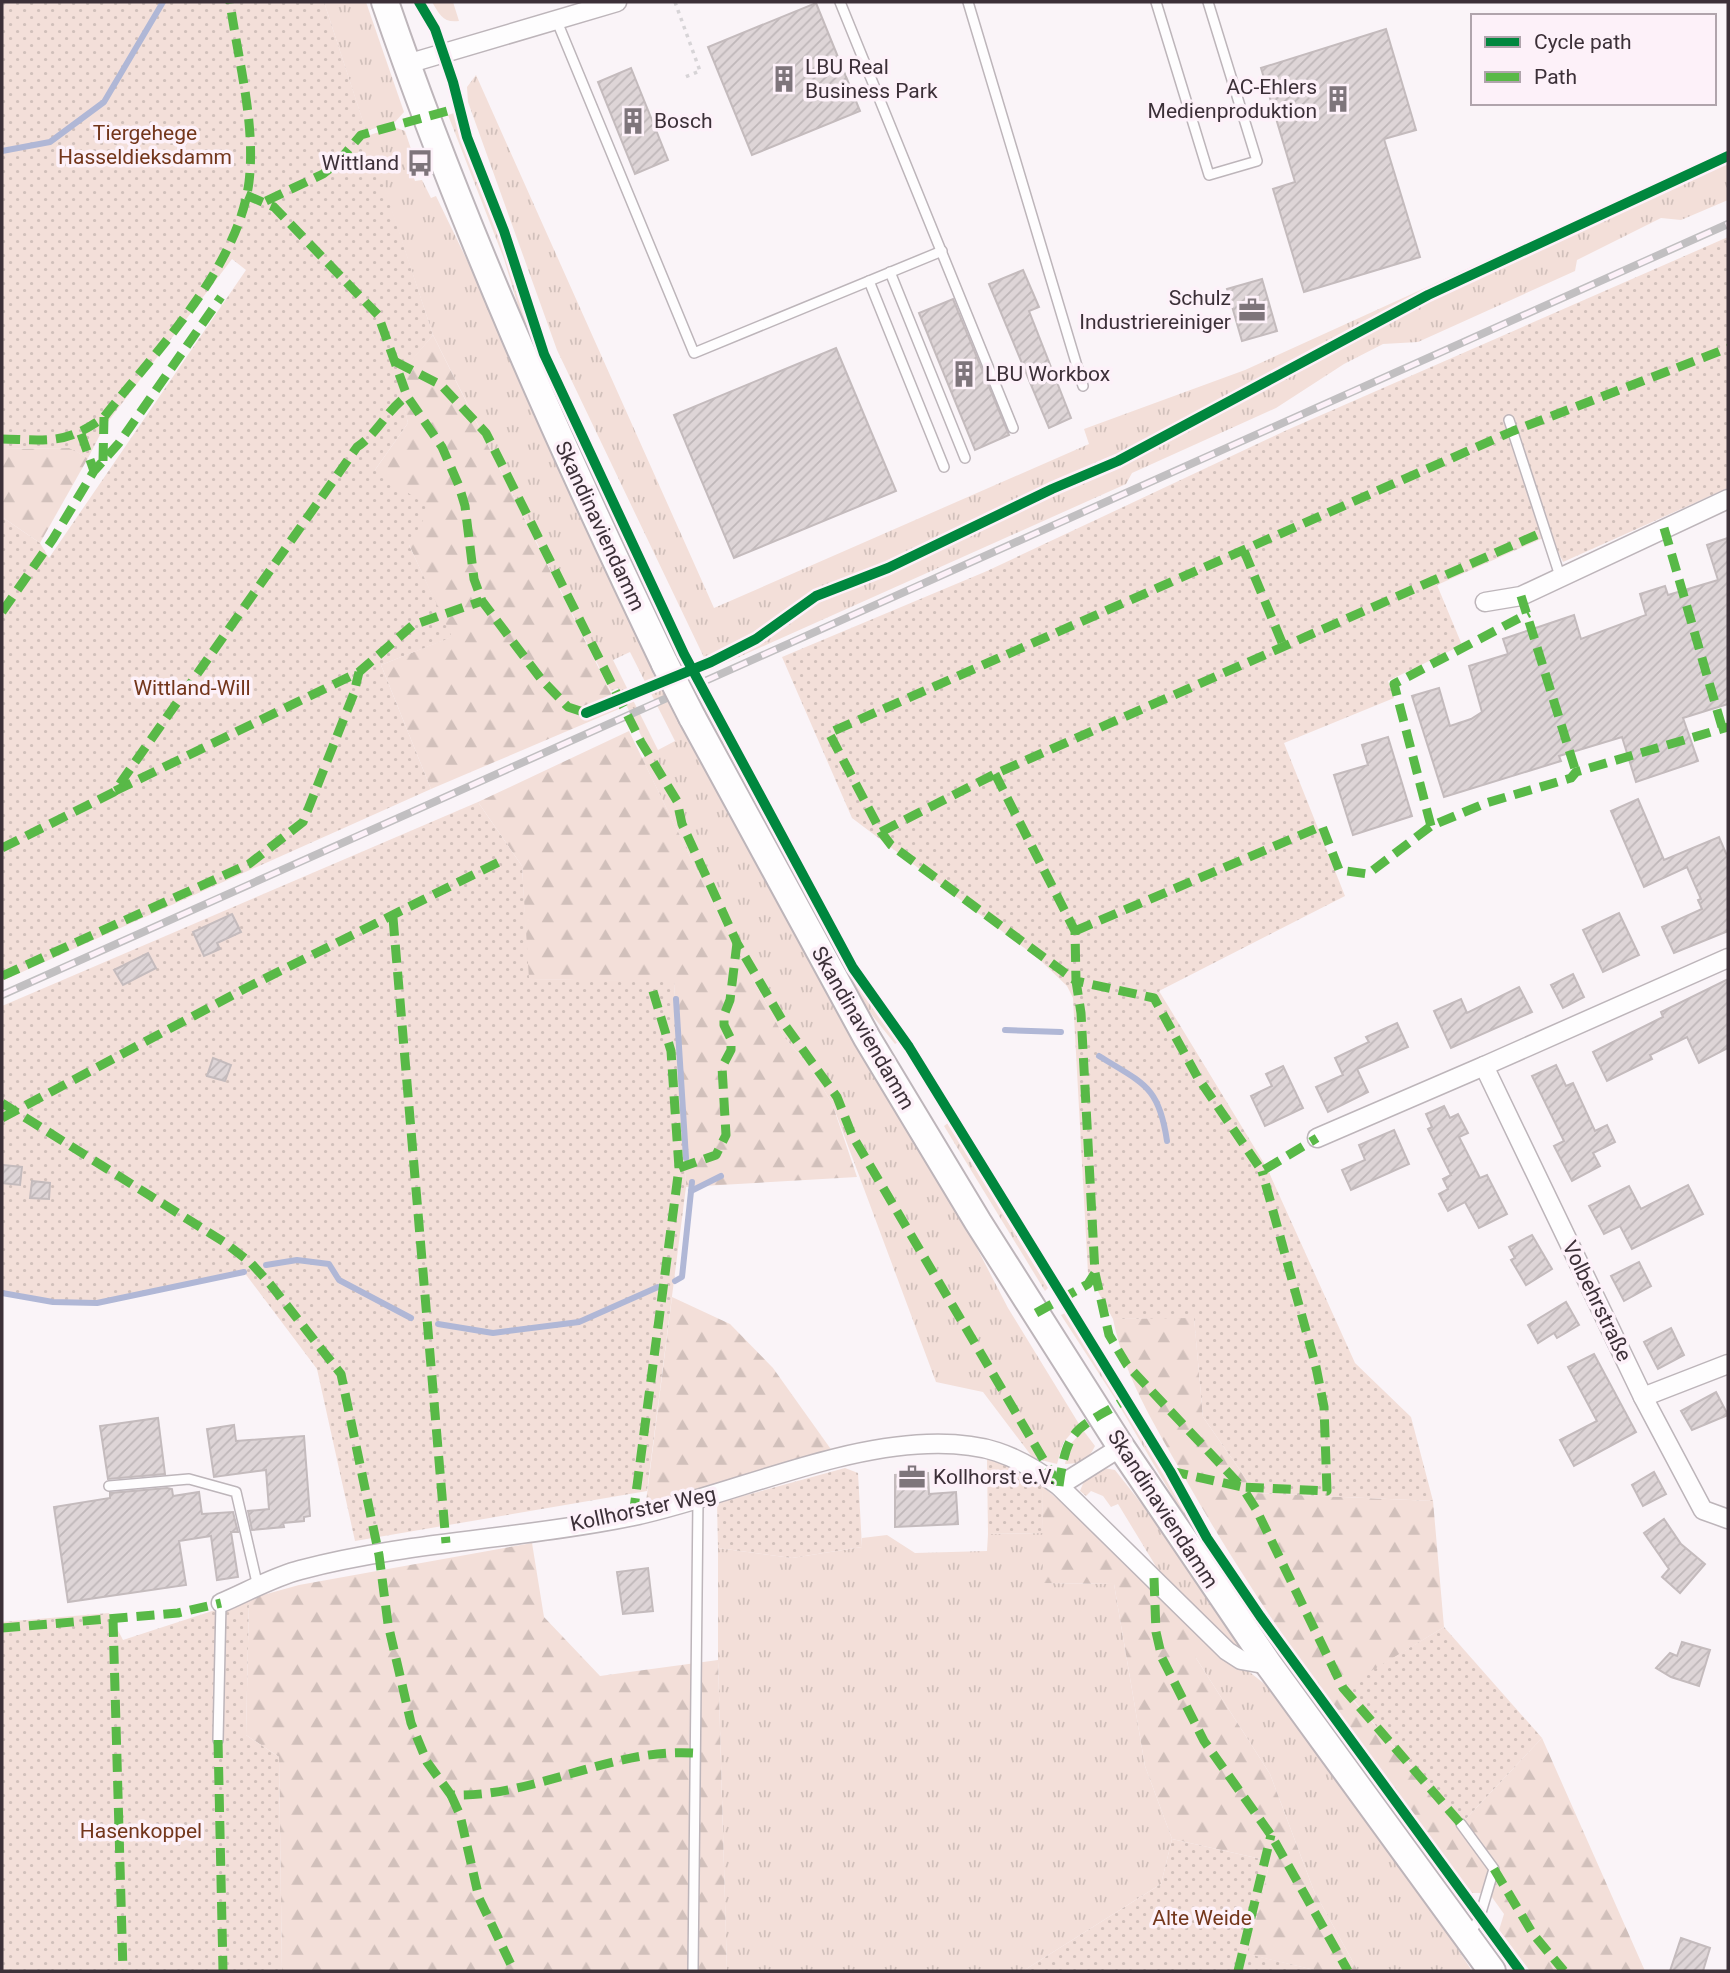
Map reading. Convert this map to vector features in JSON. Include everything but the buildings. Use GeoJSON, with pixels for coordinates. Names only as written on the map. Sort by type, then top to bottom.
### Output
{"type":"FeatureCollection","features":[{"type":"Feature","properties":{"kind":"main road","name":"Skandinaviendamm"},"geometry":{"type":"LineString","coordinates":[[385,2],[486,268],[576,480],[692,717],[867,1038],[978,1222],[1121,1447],[1269,1665],[1492,1971]]}},
{"type":"Feature","properties":{"kind":"street"},"geometry":{"type":"LineString","coordinates":[[407,64],[617,2]]}},
{"type":"Feature","properties":{"kind":"street"},"geometry":{"type":"LineString","coordinates":[[1485,602],[1521,596],[1728,499]]}},
{"type":"Feature","properties":{"kind":"street"},"geometry":{"type":"LineString","coordinates":[[1317,1138],[1728,958]]}},
{"type":"Feature","properties":{"kind":"street","name":"Volbehrstraße"},"geometry":{"type":"LineString","coordinates":[[1484,1066],[1643,1397],[1703,1510],[1728,1519]]}},
{"type":"Feature","properties":{"kind":"street"},"geometry":{"type":"LineString","coordinates":[[1643,1397],[1728,1364]]}},
{"type":"Feature","properties":{"kind":"street","name":"Kollhorster Weg"},"geometry":{"type":"LineString","coordinates":[[221,1603],[298,1570],[446,1543],[633,1516],[881,1449],[928,1444],[961,1445],[1011,1454],[1059,1486],[1227,1651],[1241,1660],[1269,1665]]}},
{"type":"Feature","properties":{"kind":"street"},"geometry":{"type":"LineString","coordinates":[[1059,1486],[1121,1447]]}},
{"type":"Feature","properties":{"kind":"lane"},"geometry":{"type":"LineString","coordinates":[[840,2],[1013,428]]}},
{"type":"Feature","properties":{"kind":"lane"},"geometry":{"type":"LineString","coordinates":[[968,2],[1083,386]]}},
{"type":"Feature","properties":{"kind":"lane"},"geometry":{"type":"LineString","coordinates":[[1156,2],[1209,175],[1257,161],[1208,2]]}},
{"type":"Feature","properties":{"kind":"lane"},"geometry":{"type":"LineString","coordinates":[[556,19],[694,354],[942,251]]}},
{"type":"Feature","properties":{"kind":"lane"},"geometry":{"type":"LineString","coordinates":[[890,272],[965,458]]}},
{"type":"Feature","properties":{"kind":"lane"},"geometry":{"type":"LineString","coordinates":[[869,281],[944,467]]}},
{"type":"Feature","properties":{"kind":"lane"},"geometry":{"type":"LineString","coordinates":[[1509,420],[1543,532],[1560,576]]}},
{"type":"Feature","properties":{"kind":"lane"},"geometry":{"type":"LineString","coordinates":[[109,1486],[189,1479],[236,1492],[258,1587]]}},
{"type":"Feature","properties":{"kind":"lane"},"geometry":{"type":"LineString","coordinates":[[693,1971],[698,1500]]}},
{"type":"Feature","properties":{"kind":"lane"},"geometry":{"type":"LineString","coordinates":[[218,1740],[221,1603]]}},
{"type":"Feature","properties":{"kind":"lane"},"geometry":{"type":"LineString","coordinates":[[1461,1824],[1494,1869],[1480,1916],[1468,1937]]}},
{"type":"Feature","properties":{"kind":"path"},"geometry":{"type":"LineString","coordinates":[[675,2],[700,71],[685,77]]}},
{"type":"Feature","properties":{"kind":"green space"},"geometry":{"type":"Polygon","coordinates":[[[2,2],[324,2],[433,335],[398,377],[408,423],[375,470],[430,508],[409,545],[452,637],[381,665],[431,789],[2,981],[2,517],[40,543],[49,558],[246,270],[232,259],[104,427],[88,458],[69,448],[2,449],[2,2]]]}},
{"type":"Feature","properties":{"kind":"green space"},"geometry":{"type":"Polygon","coordinates":[[[324,2],[366,2],[404,112],[395,122],[366,131],[324,2]]]}},
{"type":"Feature","properties":{"kind":"green space"},"geometry":{"type":"Polygon","coordinates":[[[432,2],[453,2],[459,21],[446,19],[432,2]]]}},
{"type":"Feature","properties":{"kind":"green space"},"geometry":{"type":"Polygon","coordinates":[[[476,75],[714,608],[1089,444],[1084,429],[1245,370],[1728,150],[1728,200],[1681,220],[1661,218],[1577,260],[1575,271],[1418,342],[1383,344],[1344,364],[1276,408],[1132,473],[1126,484],[710,670],[557,350],[468,102],[467,87],[476,75]]]}},
{"type":"Feature","properties":{"kind":"green space"},"geometry":{"type":"Polygon","coordinates":[[[454,113],[507,257],[533,342],[684,665],[681,667],[607,514],[525,329],[504,259],[448,115],[454,113]]]}},
{"type":"Feature","properties":{"kind":"green space"},"geometry":{"type":"Polygon","coordinates":[[[394,127],[405,131],[416,164],[410,167],[415,181],[422,180],[431,198],[436,196],[492,312],[1008,1308],[1079,1424],[1063,1443],[1057,1464],[1033,1458],[983,1392],[936,1382],[832,1103],[809,1066],[784,1037],[719,916],[642,758],[650,754],[618,688],[611,691],[433,335],[367,136],[394,127]],[[630,652],[613,660],[658,750],[675,741],[630,652]]]}},
{"type":"Feature","properties":{"kind":"green space"},"geometry":{"type":"Polygon","coordinates":[[[1728,237],[1728,488],[1563,562],[1550,535],[1437,585],[1462,645],[1388,681],[1394,698],[1284,743],[1345,896],[1159,991],[1267,1168],[1355,1363],[1411,1417],[1433,1501],[1256,1493],[1203,1417],[1194,1318],[1113,1319],[1088,1273],[1073,998],[1067,986],[1039,959],[852,818],[782,657],[987,571],[1287,430],[1728,237]]]}},
{"type":"Feature","properties":{"kind":"green space"},"geometry":{"type":"Polygon","coordinates":[[[433,335],[619,709],[431,789],[381,665],[451,637],[375,470],[408,423],[397,377],[433,335]]]}},
{"type":"Feature","properties":{"kind":"green space"},"geometry":{"type":"Polygon","coordinates":[[[70,448],[88,458],[40,543],[2,517],[2,449],[70,448]]]}},
{"type":"Feature","properties":{"kind":"green space"},"geometry":{"type":"Polygon","coordinates":[[[700,699],[855,983],[898,1042],[895,1044],[860,1000],[696,700],[700,699]]]}},
{"type":"Feature","properties":{"kind":"green space"},"geometry":{"type":"Polygon","coordinates":[[[629,731],[719,916],[784,1037],[809,1066],[832,1103],[857,1177],[686,1187],[674,982],[528,979],[522,866],[478,802],[629,731]]]}},
{"type":"Feature","properties":{"kind":"green space"},"geometry":{"type":"Polygon","coordinates":[[[478,802],[522,866],[529,979],[674,981],[686,1187],[647,1491],[355,1541],[317,1369],[244,1272],[97,1303],[53,1302],[2,1293],[2,1006],[478,802]]]}},
{"type":"Feature","properties":{"kind":"green space"},"geometry":{"type":"Polygon","coordinates":[[[948,1123],[1048,1288],[1045,1291],[944,1126],[948,1123]]]}},
{"type":"Feature","properties":{"kind":"green space"},"geometry":{"type":"Polygon","coordinates":[[[672,1297],[730,1324],[773,1368],[835,1455],[705,1494],[646,1502],[672,1297]]]}},
{"type":"Feature","properties":{"kind":"green space"},"geometry":{"type":"Polygon","coordinates":[[[1065,1313],[1119,1398],[1116,1400],[1061,1315],[1065,1313]]]}},
{"type":"Feature","properties":{"kind":"green space"},"geometry":{"type":"Polygon","coordinates":[[[1194,1317],[1203,1417],[1256,1493],[1433,1501],[1444,1627],[1343,1689],[1461,1824],[1542,1738],[1645,1971],[1530,1971],[1499,1930],[1504,1914],[1489,1893],[1472,1893],[1395,1792],[1283,1636],[1214,1528],[1151,1417],[1132,1380],[1113,1319],[1194,1317]]]}},
{"type":"Feature","properties":{"kind":"green space"},"geometry":{"type":"Polygon","coordinates":[[[1123,1405],[1223,1571],[1358,1763],[1467,1909],[1465,1911],[1267,1643],[1200,1543],[1120,1407],[1123,1405]]]}},
{"type":"Feature","properties":{"kind":"green space"},"geometry":{"type":"Polygon","coordinates":[[[1083,1430],[1095,1446],[1093,1451],[1083,1460],[1065,1464],[1069,1446],[1083,1430]]]}},
{"type":"Feature","properties":{"kind":"green space"},"geometry":{"type":"Polygon","coordinates":[[[987,1459],[1004,1460],[1042,1486],[1043,1533],[988,1534],[987,1459]]]}},
{"type":"Feature","properties":{"kind":"green space"},"geometry":{"type":"Polygon","coordinates":[[[845,1468],[858,1473],[862,1547],[792,1558],[718,1548],[717,1503],[845,1468]]]}},
{"type":"Feature","properties":{"kind":"green space"},"geometry":{"type":"Polygon","coordinates":[[[1104,1468],[1115,1470],[1163,1531],[1241,1646],[1239,1649],[1166,1583],[1118,1504],[1111,1507],[1103,1496],[1091,1491],[1086,1496],[1080,1491],[1084,1481],[1104,1468]]]}},
{"type":"Feature","properties":{"kind":"green space"},"geometry":{"type":"Polygon","coordinates":[[[1042,1486],[1078,1516],[1196,1629],[1196,1658],[1270,1774],[1314,1891],[1358,1971],[1319,1971],[1247,1954],[1270,1861],[1172,1839],[1145,1766],[1114,1584],[1043,1583],[1042,1486]]]}},
{"type":"Feature","properties":{"kind":"green space"},"geometry":{"type":"Polygon","coordinates":[[[1043,1533],[1044,1583],[1114,1584],[1145,1766],[1172,1839],[1161,1884],[1023,1971],[727,1971],[718,1660],[718,1548],[792,1558],[862,1547],[862,1538],[887,1535],[915,1553],[987,1551],[988,1534],[1043,1533]]]}},
{"type":"Feature","properties":{"kind":"green space"},"geometry":{"type":"Polygon","coordinates":[[[532,1543],[544,1617],[600,1676],[718,1660],[727,1971],[282,1971],[279,1757],[246,1735],[249,1599],[299,1585],[532,1543]]]}},
{"type":"Feature","properties":{"kind":"green space","name":"Hasenkoppel"},"geometry":{"type":"Polygon","coordinates":[[[249,1599],[246,1735],[279,1757],[282,1971],[2,1971],[2,1622],[109,1613],[123,1640],[249,1599]]]}},
{"type":"Feature","properties":{"kind":"green space"},"geometry":{"type":"Polygon","coordinates":[[[1444,1627],[1542,1738],[1461,1824],[1343,1688],[1444,1627]]]}},
{"type":"Feature","properties":{"kind":"green space"},"geometry":{"type":"Polygon","coordinates":[[[1196,1629],[1272,1690],[1410,1875],[1472,1971],[1358,1971],[1314,1891],[1270,1774],[1196,1658],[1196,1629]]]}},
{"type":"Feature","properties":{"kind":"green space","name":"Alte Weide"},"geometry":{"type":"Polygon","coordinates":[[[1172,1839],[1270,1861],[1248,1954],[1319,1971],[1023,1971],[1161,1884],[1172,1839]]]}},
{"type":"Feature","properties":{"kind":"waterway"},"geometry":{"type":"LineString","coordinates":[[2,151],[50,142],[104,102],[163,2]]}},
{"type":"Feature","properties":{"kind":"waterway"},"geometry":{"type":"LineString","coordinates":[[676,999],[686,1158]]}},
{"type":"Feature","properties":{"kind":"waterway"},"geometry":{"type":"LineString","coordinates":[[1005,1030],[1061,1032]]}},
{"type":"Feature","properties":{"kind":"waterway"},"geometry":{"type":"LineString","coordinates":[[1099,1056],[1147,1088],[1159,1108],[1167,1141]]}},
{"type":"Feature","properties":{"kind":"waterway"},"geometry":{"type":"LineString","coordinates":[[691,1191],[721,1176]]}},
{"type":"Feature","properties":{"kind":"waterway"},"geometry":{"type":"LineString","coordinates":[[675,1281],[682,1277],[692,1182]]}},
{"type":"Feature","properties":{"kind":"waterway"},"geometry":{"type":"LineString","coordinates":[[266,1265],[297,1260],[329,1264],[339,1280],[411,1318]]}},
{"type":"Feature","properties":{"kind":"waterway"},"geometry":{"type":"LineString","coordinates":[[2,1293],[53,1302],[97,1303],[244,1272]]}},
{"type":"Feature","properties":{"kind":"waterway"},"geometry":{"type":"LineString","coordinates":[[438,1324],[493,1333],[579,1322],[658,1287]]}},
{"type":"Feature","properties":{"kind":"railway"},"geometry":{"type":"LineString","coordinates":[[2,995],[1728,224]]}},
{"type":"Feature","properties":{"kind":"marked path"},"geometry":{"type":"LineString","coordinates":[[2,439],[44,440],[67,437],[104,417],[192,307],[229,246],[242,214],[251,160],[245,92],[230,2]]}},
{"type":"Feature","properties":{"kind":"marked path"},"geometry":{"type":"LineString","coordinates":[[266,201],[323,174],[337,163],[361,135],[458,108]]}},
{"type":"Feature","properties":{"kind":"marked path"},"geometry":{"type":"LineString","coordinates":[[246,195],[274,207],[378,315],[407,396],[442,447],[459,486],[465,506],[474,579],[482,601],[541,679],[568,707],[586,713],[592,711]]}},
{"type":"Feature","properties":{"kind":"marked path"},"geometry":{"type":"LineString","coordinates":[[2,612],[53,539],[94,471],[119,443],[221,297]]}},
{"type":"Feature","properties":{"kind":"marked path"},"geometry":{"type":"LineString","coordinates":[[1036,1313],[1088,1284],[1095,1273],[1081,1013],[1076,981],[891,845],[881,832],[829,733],[1513,431],[1728,348]]}},
{"type":"Feature","properties":{"kind":"marked path"},"geometry":{"type":"LineString","coordinates":[[396,362],[441,385],[486,433],[641,742],[677,801],[682,824],[737,943],[785,1025],[837,1097],[852,1135],[1059,1486]]}},
{"type":"Feature","properties":{"kind":"marked path"},"geometry":{"type":"LineString","coordinates":[[2,848],[114,792],[357,447],[407,396]]}},
{"type":"Feature","properties":{"kind":"marked path"},"geometry":{"type":"LineString","coordinates":[[103,461],[104,417]]}},
{"type":"Feature","properties":{"kind":"marked path"},"geometry":{"type":"LineString","coordinates":[[81,434],[94,471]]}},
{"type":"Feature","properties":{"kind":"marked path"},"geometry":{"type":"LineString","coordinates":[[1664,528],[1722,727]]}},
{"type":"Feature","properties":{"kind":"marked path"},"geometry":{"type":"LineString","coordinates":[[881,832],[995,774],[1543,532]]}},
{"type":"Feature","properties":{"kind":"marked path"},"geometry":{"type":"LineString","coordinates":[[1244,551],[1283,645]]}},
{"type":"Feature","properties":{"kind":"marked path"},"geometry":{"type":"LineString","coordinates":[[1521,596],[1576,772]]}},
{"type":"Feature","properties":{"kind":"marked path"},"geometry":{"type":"LineString","coordinates":[[115,791],[359,672],[413,625],[482,601]]}},
{"type":"Feature","properties":{"kind":"marked path"},"geometry":{"type":"LineString","coordinates":[[1431,826],[1394,684],[1529,613]]}},
{"type":"Feature","properties":{"kind":"marked path"},"geometry":{"type":"LineString","coordinates":[[2,976],[249,864],[303,822],[354,693],[359,672]]}},
{"type":"Feature","properties":{"kind":"marked path"},"geometry":{"type":"LineString","coordinates":[[1075,931],[1322,826],[1339,870],[1368,874],[1431,826],[1486,803],[1571,778],[1576,772],[1728,727]]}},
{"type":"Feature","properties":{"kind":"marked path"},"geometry":{"type":"LineString","coordinates":[[995,774],[1075,931],[1076,981],[1154,998],[1198,1078],[1262,1171],[1317,1138]]}},
{"type":"Feature","properties":{"kind":"marked path"},"geometry":{"type":"LineString","coordinates":[[2,1118],[246,988],[503,860]]}},
{"type":"Feature","properties":{"kind":"marked path"},"geometry":{"type":"LineString","coordinates":[[393,918],[446,1543]]}},
{"type":"Feature","properties":{"kind":"marked path"},"geometry":{"type":"LineString","coordinates":[[679,1168],[716,1155],[726,1135],[722,1067],[731,1050],[731,1039],[724,1025],[724,1015],[730,1000],[737,943]]}},
{"type":"Feature","properties":{"kind":"marked path"},"geometry":{"type":"LineString","coordinates":[[633,1516],[679,1168],[671,1051],[652,988]]}},
{"type":"Feature","properties":{"kind":"marked path"},"geometry":{"type":"LineString","coordinates":[[2,1103],[224,1242],[251,1263],[341,1374],[379,1555],[388,1624],[411,1723],[427,1762],[451,1795],[512,1789],[632,1758],[663,1753],[694,1753]]}},
{"type":"Feature","properties":{"kind":"marked path"},"geometry":{"type":"LineString","coordinates":[[1095,1273],[1109,1335],[1127,1365],[1242,1487],[1327,1491],[1324,1407],[1316,1367],[1262,1171]]}},
{"type":"Feature","properties":{"kind":"marked path"},"geometry":{"type":"LineString","coordinates":[[1059,1486],[1066,1451],[1077,1431],[1125,1400]]}},
{"type":"Feature","properties":{"kind":"marked path"},"geometry":{"type":"LineString","coordinates":[[1170,1471],[1242,1487],[1256,1509],[1343,1688],[1461,1824]]}},
{"type":"Feature","properties":{"kind":"marked path"},"geometry":{"type":"LineString","coordinates":[[1154,1578],[1156,1632],[1162,1658],[1204,1741],[1271,1835],[1348,1971]]}},
{"type":"Feature","properties":{"kind":"marked path"},"geometry":{"type":"LineString","coordinates":[[2,1628],[178,1613],[221,1603]]}},
{"type":"Feature","properties":{"kind":"marked path"},"geometry":{"type":"LineString","coordinates":[[113,1619],[123,1971]]}},
{"type":"Feature","properties":{"kind":"marked path"},"geometry":{"type":"LineString","coordinates":[[218,1740],[223,1971]]}},
{"type":"Feature","properties":{"kind":"marked path"},"geometry":{"type":"LineString","coordinates":[[451,1795],[460,1815],[479,1898],[514,1971]]}},
{"type":"Feature","properties":{"kind":"marked path"},"geometry":{"type":"LineString","coordinates":[[1238,1971],[1271,1835]]}},
{"type":"Feature","properties":{"kind":"marked path"},"geometry":{"type":"LineString","coordinates":[[1494,1869],[1533,1934],[1564,1971]]}},
{"type":"Feature","properties":{"kind":"cycle path"},"geometry":{"type":"LineString","coordinates":[[419,2],[435,29],[453,82],[467,137],[504,231],[544,354],[684,654],[853,968],[909,1047],[1170,1471],[1207,1538],[1260,1616],[1520,1971]]}},
{"type":"Feature","properties":{"kind":"cycle path"},"geometry":{"type":"LineString","coordinates":[[586,713],[711,662],[756,639],[816,596],[888,568],[1052,489],[1118,461],[1428,295],[1728,156]]}},
{"type":"Feature","properties":{"kind":"place","name":"LBU Real Business Park"},"geometry":{"type":"Point","coordinates":[784,79]}},
{"type":"Feature","properties":{"kind":"place","name":"AC-Ehlers Medienproduktion"},"geometry":{"type":"Point","coordinates":[1338,99]}},
{"type":"Feature","properties":{"kind":"place","name":"Bosch"},"geometry":{"type":"Point","coordinates":[633,121]}},
{"type":"Feature","properties":{"kind":"place","name":"Wittland"},"geometry":{"type":"Point","coordinates":[420,163]}},
{"type":"Feature","properties":{"kind":"place","name":"Schulz Industriereiniger"},"geometry":{"type":"Point","coordinates":[1252,310]}},
{"type":"Feature","properties":{"kind":"place","name":"LBU Workbox"},"geometry":{"type":"Point","coordinates":[964,374]}},
{"type":"Feature","properties":{"kind":"place","name":"Kollhorst e.V."},"geometry":{"type":"Point","coordinates":[912,1477]}},
{"type":"Feature","properties":{"kind":"park label","name":"Tiergehege Hasseldieksdamm"},"geometry":{"type":"Point","coordinates":[145,145]}},
{"type":"Feature","properties":{"kind":"park label","name":"Wittland-Will"},"geometry":{"type":"Point","coordinates":[192,688]}}]}
